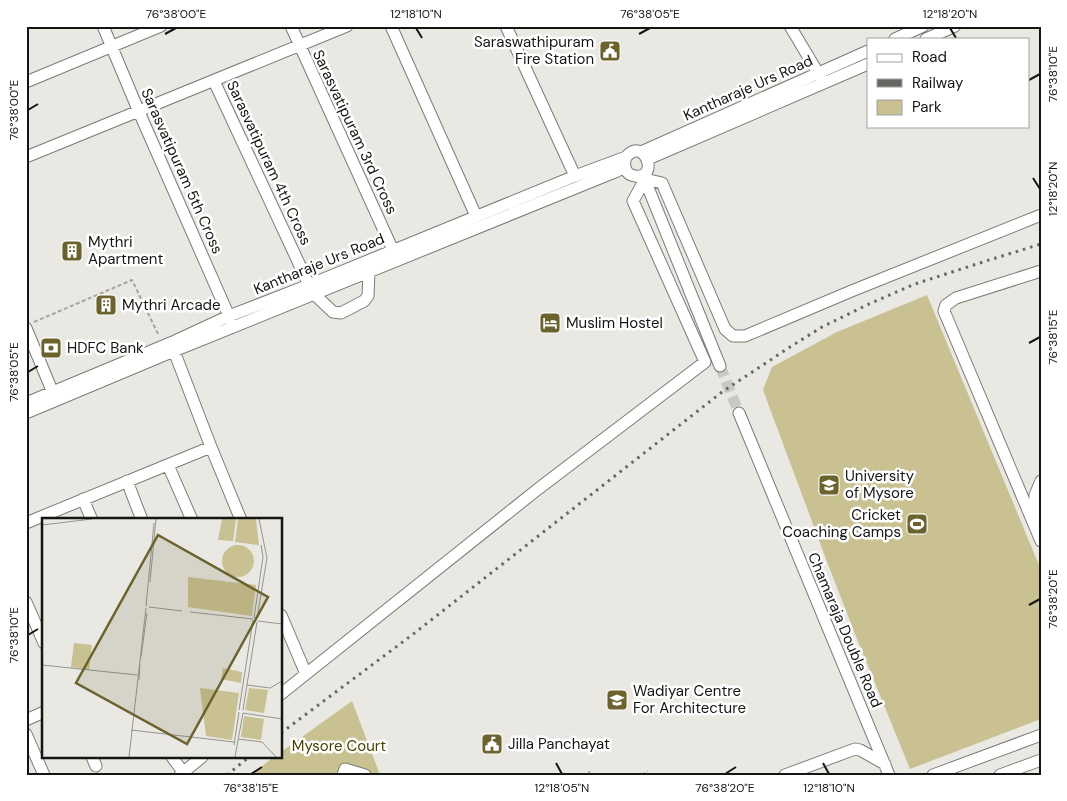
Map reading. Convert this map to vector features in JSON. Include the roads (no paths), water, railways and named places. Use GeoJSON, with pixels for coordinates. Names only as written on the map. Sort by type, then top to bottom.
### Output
{"type":"FeatureCollection","features":[{"type":"Feature","properties":{"kind":"street","name":"Sarasvatipuram 5th Cross"},"geometry":{"type":"LineString","coordinates":[[103,26],[231,322]]}},
{"type":"Feature","properties":{"kind":"street"},"geometry":{"type":"LineString","coordinates":[[26,82],[161,26]]}},
{"type":"Feature","properties":{"kind":"street","name":"Sarasvatipuram 3rd Cross"},"geometry":{"type":"LineString","coordinates":[[291,26],[395,255]]}},
{"type":"Feature","properties":{"kind":"street"},"geometry":{"type":"LineString","coordinates":[[26,157],[347,26]]}},
{"type":"Feature","properties":{"kind":"street"},"geometry":{"type":"LineString","coordinates":[[391,26],[476,216]]}},
{"type":"Feature","properties":{"kind":"street"},"geometry":{"type":"LineString","coordinates":[[506,26],[575,176]]}},
{"type":"Feature","properties":{"kind":"street"},"geometry":{"type":"LineString","coordinates":[[790,26],[821,78]]}},
{"type":"Feature","properties":{"kind":"street"},"geometry":{"type":"LineString","coordinates":[[897,38],[923,26]]}},
{"type":"Feature","properties":{"kind":"street"},"geometry":{"type":"LineString","coordinates":[[928,38],[955,26]]}},
{"type":"Feature","properties":{"kind":"street","name":"Kantharaje Urs Road"},"geometry":{"type":"LineString","coordinates":[[644,155],[821,78],[867,52]]}},
{"type":"Feature","properties":{"kind":"street","name":"Kantharaje Urs Road"},"geometry":{"type":"LineString","coordinates":[[821,78],[867,64]]}},
{"type":"Feature","properties":{"kind":"street","name":"Sarasvatipuram 4th Cross"},"geometry":{"type":"LineString","coordinates":[[214,81],[311,290]]}},
{"type":"Feature","properties":{"kind":"street"},"geometry":{"type":"LineString","coordinates":[[282,693],[538,489],[705,362],[633,200],[644,177],[648,169],[649,165],[644,155],[632,152],[625,162],[628,173],[635,176],[644,177],[662,183],[725,329],[733,336],[745,336],[1041,215]]}},
{"type":"Feature","properties":{"kind":"street","name":"Kantharaje Urs Road"},"geometry":{"type":"LineString","coordinates":[[311,290],[369,272],[395,255],[476,216],[575,176],[625,162]]}},
{"type":"Feature","properties":{"kind":"street","name":"Kantharaje Urs Road"},"geometry":{"type":"LineString","coordinates":[[26,413],[231,322],[395,255],[615,172],[625,162]]}},
{"type":"Feature","properties":{"kind":"street"},"geometry":{"type":"LineString","coordinates":[[644,177],[720,366]]}},
{"type":"Feature","properties":{"kind":"street"},"geometry":{"type":"LineString","coordinates":[[1041,271],[956,298],[946,305],[944,312],[1041,541]]}},
{"type":"Feature","properties":{"kind":"street"},"geometry":{"type":"LineString","coordinates":[[311,290],[333,312],[341,313],[364,301],[368,296],[369,272]]}},
{"type":"Feature","properties":{"kind":"street"},"geometry":{"type":"LineString","coordinates":[[29,326],[52,393]]}},
{"type":"Feature","properties":{"kind":"street"},"geometry":{"type":"LineString","coordinates":[[169,349],[240,518]]}},
{"type":"Feature","properties":{"kind":"street","name":"Kantharaje Urs Road"},"geometry":{"type":"LineString","coordinates":[[26,403],[169,349]]}},
{"type":"Feature","properties":{"kind":"street","name":"Chamaraja Double Road"},"geometry":{"type":"LineString","coordinates":[[739,413],[887,769]]}},
{"type":"Feature","properties":{"kind":"street"},"geometry":{"type":"LineString","coordinates":[[44,518],[83,499],[211,447]]}},
{"type":"Feature","properties":{"kind":"street"},"geometry":{"type":"LineString","coordinates":[[168,465],[191,518]]}},
{"type":"Feature","properties":{"kind":"street"},"geometry":{"type":"LineString","coordinates":[[127,481],[141,518]]}},
{"type":"Feature","properties":{"kind":"street"},"geometry":{"type":"LineString","coordinates":[[1034,524],[1035,495],[1041,481]]}},
{"type":"Feature","properties":{"kind":"street"},"geometry":{"type":"LineString","coordinates":[[83,499],[91,518]]}},
{"type":"Feature","properties":{"kind":"street"},"geometry":{"type":"LineString","coordinates":[[26,523],[42,519]]}},
{"type":"Feature","properties":{"kind":"street"},"geometry":{"type":"LineString","coordinates":[[26,602],[42,638]]}},
{"type":"Feature","properties":{"kind":"street"},"geometry":{"type":"LineString","coordinates":[[282,617],[306,674]]}},
{"type":"Feature","properties":{"kind":"street"},"geometry":{"type":"LineString","coordinates":[[26,720],[42,713]]}},
{"type":"Feature","properties":{"kind":"street"},"geometry":{"type":"LineString","coordinates":[[26,734],[44,775]]}},
{"type":"Feature","properties":{"kind":"street"},"geometry":{"type":"LineString","coordinates":[[934,775],[1041,735]]}},
{"type":"Feature","properties":{"kind":"street"},"geometry":{"type":"LineString","coordinates":[[785,775],[855,749],[860,750],[887,769]]}},
{"type":"Feature","properties":{"kind":"street"},"geometry":{"type":"LineString","coordinates":[[173,758],[182,773],[201,758]]}},
{"type":"Feature","properties":{"kind":"street"},"geometry":{"type":"LineString","coordinates":[[1000,775],[1041,760]]}},
{"type":"Feature","properties":{"kind":"street"},"geometry":{"type":"LineString","coordinates":[[343,775],[345,769],[365,775]]}},
{"type":"Feature","properties":{"kind":"tunnel"},"geometry":{"type":"LineString","coordinates":[[720,366],[739,413]]}},
{"type":"Feature","properties":{"kind":"railway"},"geometry":{"type":"LineString","coordinates":[[282,732],[412,635],[722,392],[790,347],[822,327],[915,284],[1041,244]]}},
{"type":"Feature","properties":{"kind":"railway"},"geometry":{"type":"LineString","coordinates":[[227,775],[248,758]]}},
{"type":"Feature","properties":{"kind":"place","name":"Saraswathipuram Fire Station"},"geometry":{"type":"Point","coordinates":[610,51]}},
{"type":"Feature","properties":{"kind":"place","name":"Mythri Apartment"},"geometry":{"type":"Point","coordinates":[72,251]}},
{"type":"Feature","properties":{"kind":"place","name":"Mythri Arcade"},"geometry":{"type":"Point","coordinates":[106,305]}},
{"type":"Feature","properties":{"kind":"place","name":"Muslim Hostel"},"geometry":{"type":"Point","coordinates":[550,323]}},
{"type":"Feature","properties":{"kind":"place","name":"HDFC Bank"},"geometry":{"type":"Point","coordinates":[51,348]}},
{"type":"Feature","properties":{"kind":"place","name":"University of Mysore"},"geometry":{"type":"Point","coordinates":[829,485]}},
{"type":"Feature","properties":{"kind":"place","name":"Cricket Coaching Camps"},"geometry":{"type":"Point","coordinates":[917,524]}},
{"type":"Feature","properties":{"kind":"place","name":"Wadiyar Centre For Architecture"},"geometry":{"type":"Point","coordinates":[617,700]}},
{"type":"Feature","properties":{"kind":"place","name":"Jilla Panchayat"},"geometry":{"type":"Point","coordinates":[492,744]}},
{"type":"Feature","properties":{"kind":"park label","name":"Mysore Court"},"geometry":{"type":"Point","coordinates":[339,746]}}]}
